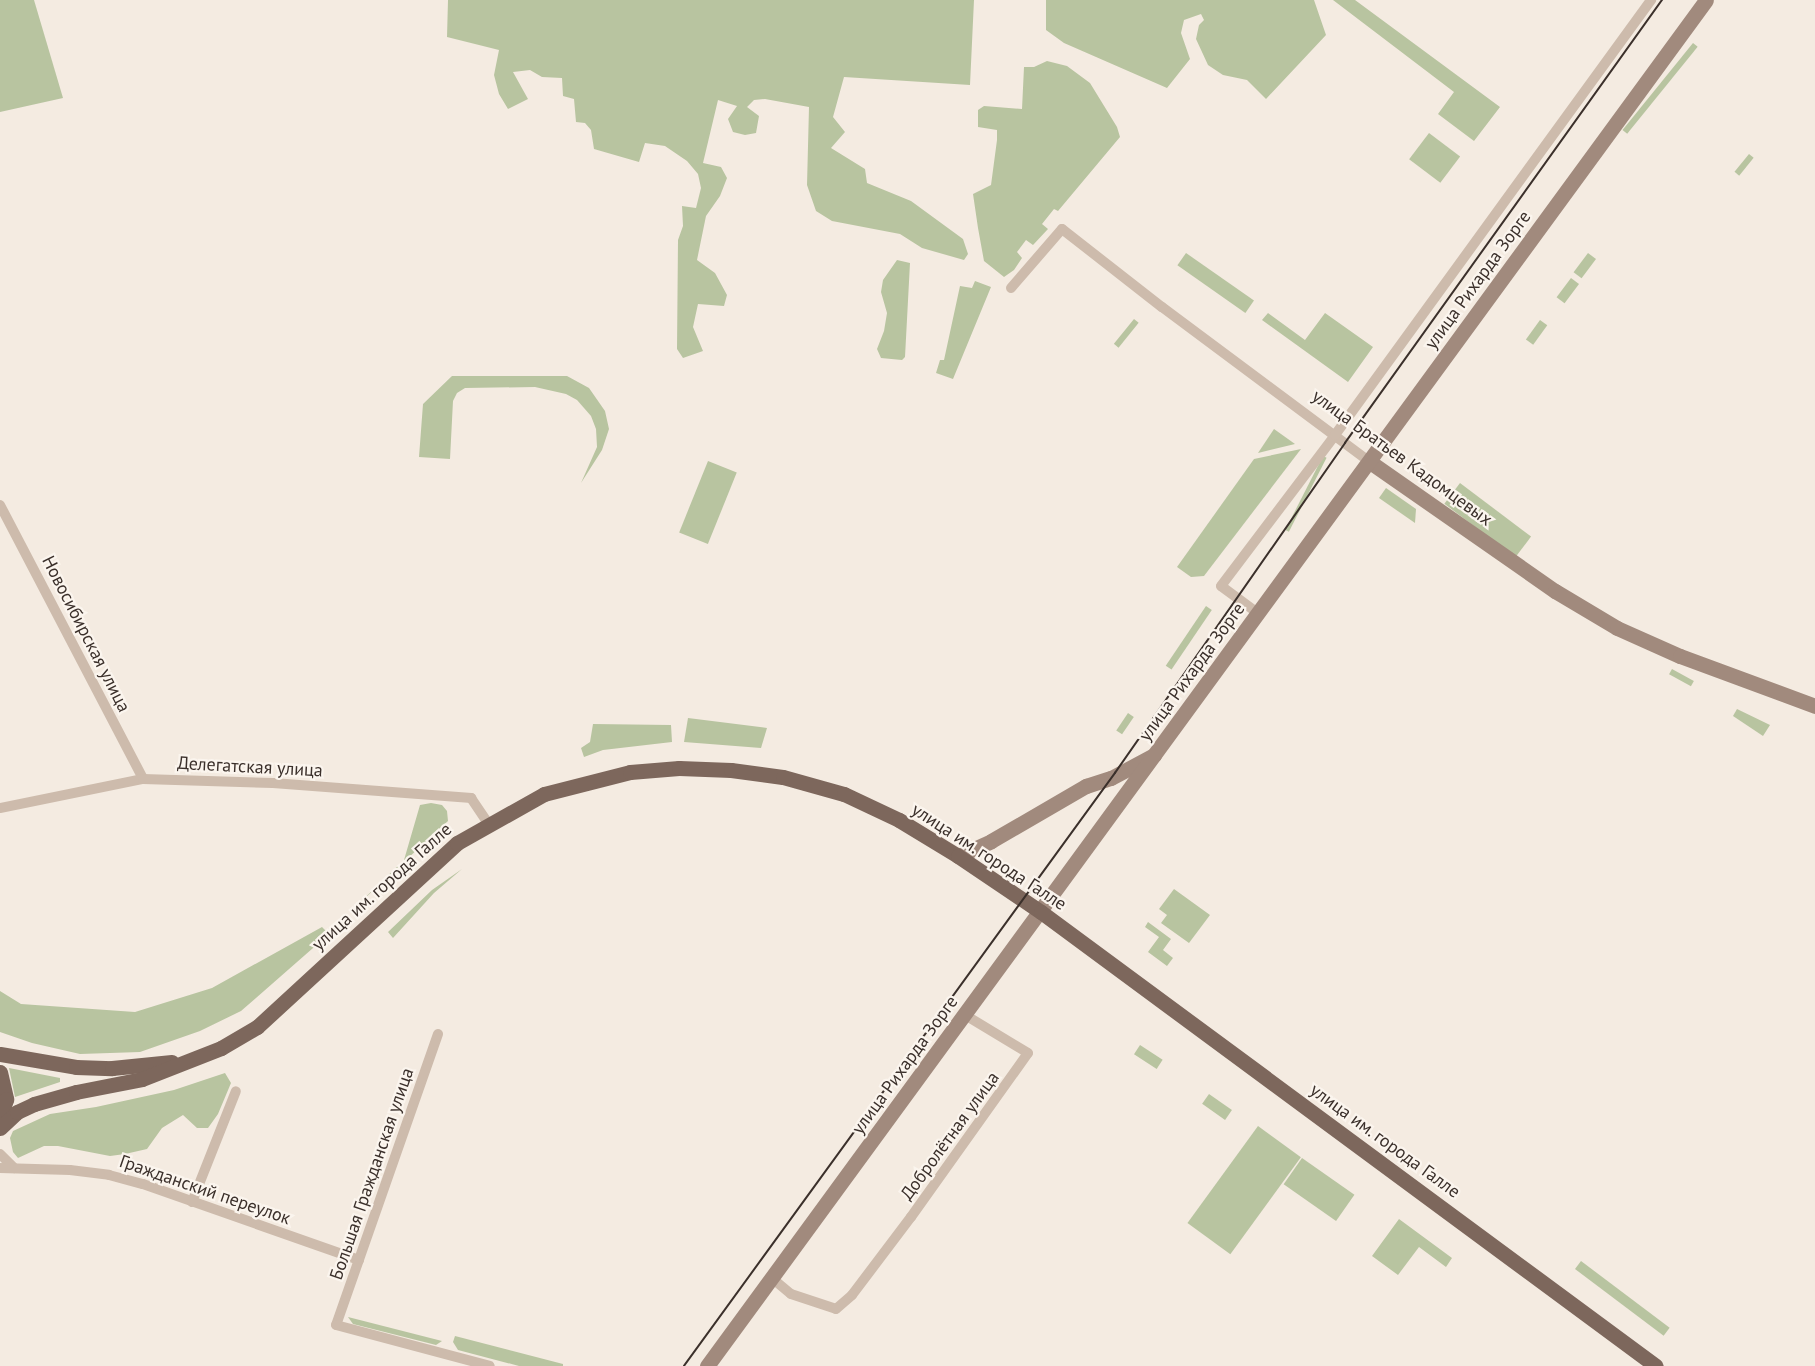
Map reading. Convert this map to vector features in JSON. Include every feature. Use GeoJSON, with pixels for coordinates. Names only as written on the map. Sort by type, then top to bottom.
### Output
{"type":"FeatureCollection","features":[{"type":"Feature","properties":{"kind":"main road","name":"улица Рихарда Зорге"},"geometry":{"type":"LineString","coordinates":[[707,1366],[966,1016],[1706,0]]}},
{"type":"Feature","properties":{"kind":"main road","name":"улица Братьев Кадомцевых"},"geometry":{"type":"LineString","coordinates":[[1370,462],[1555,591],[1617,628],[1680,656],[1815,706]]}},
{"type":"Feature","properties":{"kind":"main road"},"geometry":{"type":"LineString","coordinates":[[958,856],[991,841],[1086,786],[1111,778],[1157,754]]}},
{"type":"Feature","properties":{"kind":"main road","name":"улица им. города Галле"},"geometry":{"type":"LineString","coordinates":[[0,1128],[17,1112],[34,1104],[76,1092],[142,1079],[221,1048],[257,1027],[457,843],[488,823],[544,794],[630,772],[679,768],[731,770],[783,777],[844,794],[899,820],[958,856],[1041,912],[1656,1366]]}},
{"type":"Feature","properties":{"kind":"main road","name":"улица им. города Галле"},"geometry":{"type":"LineString","coordinates":[[0,1054],[76,1067],[112,1068],[190,1061]]}},
{"type":"Feature","properties":{"kind":"main road"},"geometry":{"type":"LineString","coordinates":[[0,1072],[6,1099],[0,1122]]}},
{"type":"Feature","properties":{"kind":"street"},"geometry":{"type":"LineString","coordinates":[[1259,614],[1221,586],[1335,435],[1651,0]]}},
{"type":"Feature","properties":{"kind":"street","name":"улица Братьев Кадомцевых"},"geometry":{"type":"LineString","coordinates":[[1011,288],[1062,229],[1162,307],[1370,462]]}},
{"type":"Feature","properties":{"kind":"street","name":"Новосибирская улица"},"geometry":{"type":"LineString","coordinates":[[0,504],[143,779]]}},
{"type":"Feature","properties":{"kind":"street","name":"Делегатская улица"},"geometry":{"type":"LineString","coordinates":[[4,807],[143,779],[273,783],[471,798],[488,823]]}},
{"type":"Feature","properties":{"kind":"street"},"geometry":{"type":"LineString","coordinates":[[0,797],[4,807]]}},
{"type":"Feature","properties":{"kind":"street","name":"Добролётная улица"},"geometry":{"type":"LineString","coordinates":[[773,1279],[791,1294],[836,1310],[852,1295],[1029,1053],[966,1016]]}},
{"type":"Feature","properties":{"kind":"street","name":"Большая Гражданская улица"},"geometry":{"type":"LineString","coordinates":[[438,1034],[336,1325],[490,1366]]}},
{"type":"Feature","properties":{"kind":"street"},"geometry":{"type":"LineString","coordinates":[[192,1202],[236,1091]]}},
{"type":"Feature","properties":{"kind":"street"},"geometry":{"type":"LineString","coordinates":[[0,1154],[14,1168]]}},
{"type":"Feature","properties":{"kind":"street","name":"Гражданский переулок"},"geometry":{"type":"LineString","coordinates":[[0,1168],[109,1175],[143,1184],[359,1260]]}},
{"type":"Feature","properties":{"kind":"green space"},"geometry":{"type":"Polygon","coordinates":[[[0,0],[34,0],[63,98],[0,112],[0,0]]]}},
{"type":"Feature","properties":{"kind":"green space"},"geometry":{"type":"Polygon","coordinates":[[[448,0],[974,0],[970,85],[844,77],[833,117],[845,132],[831,148],[865,169],[867,183],[911,201],[963,239],[968,254],[964,260],[922,248],[900,234],[832,221],[816,211],[807,185],[809,107],[765,99],[754,100],[747,107],[759,116],[756,133],[745,135],[733,132],[728,119],[737,106],[718,100],[703,163],[721,167],[727,178],[720,196],[706,216],[697,260],[715,273],[727,295],[724,306],[698,304],[693,327],[703,351],[683,358],[677,349],[678,240],[683,226],[682,206],[696,208],[701,188],[698,174],[687,161],[665,146],[645,143],[639,162],[594,149],[591,130],[585,123],[576,122],[574,99],[563,96],[562,78],[542,77],[530,70],[513,72],[528,99],[508,109],[499,94],[494,75],[499,50],[447,37],[448,0]]]}},
{"type":"Feature","properties":{"kind":"green space"},"geometry":{"type":"Polygon","coordinates":[[[1046,0],[1314,0],[1326,35],[1266,99],[1247,80],[1223,75],[1208,65],[1196,39],[1199,25],[1204,20],[1201,14],[1184,20],[1181,33],[1190,59],[1167,88],[1064,43],[1046,30],[1046,0]]]}},
{"type":"Feature","properties":{"kind":"green space"},"geometry":{"type":"Polygon","coordinates":[[[1333,0],[1355,0],[1500,107],[1474,141],[1438,114],[1454,92],[1333,0]]]}},
{"type":"Feature","properties":{"kind":"green space"},"geometry":{"type":"Polygon","coordinates":[[[1693,43],[1698,47],[1627,134],[1623,130],[1693,43]]]}},
{"type":"Feature","properties":{"kind":"green space"},"geometry":{"type":"Polygon","coordinates":[[[1047,61],[1067,66],[1090,83],[1117,127],[1120,137],[1058,211],[1054,209],[1042,224],[1048,229],[1033,245],[1026,240],[1017,252],[1022,258],[1014,270],[1004,277],[984,261],[978,228],[973,194],[991,185],[997,130],[978,127],[978,110],[984,106],[1022,109],[1024,67],[1034,67],[1047,61]]]}},
{"type":"Feature","properties":{"kind":"green space"},"geometry":{"type":"Polygon","coordinates":[[[1429,133],[1460,156],[1440,183],[1409,159],[1429,133]]]}},
{"type":"Feature","properties":{"kind":"green space"},"geometry":{"type":"Polygon","coordinates":[[[1749,154],[1754,158],[1739,176],[1735,172],[1749,154]]]}},
{"type":"Feature","properties":{"kind":"green space"},"geometry":{"type":"Polygon","coordinates":[[[1186,253],[1254,301],[1245,313],[1177,265],[1186,253]]]}},
{"type":"Feature","properties":{"kind":"green space"},"geometry":{"type":"Polygon","coordinates":[[[1588,253],[1596,259],[1582,278],[1574,272],[1588,253]]]}},
{"type":"Feature","properties":{"kind":"green space"},"geometry":{"type":"Polygon","coordinates":[[[897,260],[910,263],[905,357],[902,360],[881,358],[877,349],[884,331],[887,313],[881,292],[883,280],[897,260]]]}},
{"type":"Feature","properties":{"kind":"green space"},"geometry":{"type":"Polygon","coordinates":[[[1571,278],[1579,284],[1565,303],[1557,297],[1571,278]]]}},
{"type":"Feature","properties":{"kind":"green space"},"geometry":{"type":"Polygon","coordinates":[[[975,281],[991,287],[953,379],[936,373],[940,360],[944,360],[960,286],[972,288],[975,281]]]}},
{"type":"Feature","properties":{"kind":"green space"},"geometry":{"type":"Polygon","coordinates":[[[1268,313],[1305,340],[1325,313],[1373,347],[1348,382],[1262,320],[1268,313]]]}},
{"type":"Feature","properties":{"kind":"green space"},"geometry":{"type":"Polygon","coordinates":[[[1134,319],[1139,323],[1119,348],[1114,344],[1134,319]]]}},
{"type":"Feature","properties":{"kind":"green space"},"geometry":{"type":"Polygon","coordinates":[[[1540,320],[1547,325],[1533,345],[1526,339],[1540,320]]]}},
{"type":"Feature","properties":{"kind":"green space"},"geometry":{"type":"Polygon","coordinates":[[[452,376],[567,376],[589,388],[605,411],[609,429],[602,450],[581,483],[597,447],[596,429],[591,416],[577,400],[566,394],[535,387],[465,388],[457,393],[453,401],[450,459],[419,457],[423,404],[452,376]]]}},
{"type":"Feature","properties":{"kind":"green space"},"geometry":{"type":"Polygon","coordinates":[[[1274,429],[1295,444],[1258,453],[1274,429]]]}},
{"type":"Feature","properties":{"kind":"green space"},"geometry":{"type":"Polygon","coordinates":[[[1301,449],[1204,576],[1191,577],[1177,567],[1254,459],[1301,449]]]}},
{"type":"Feature","properties":{"kind":"green space"},"geometry":{"type":"Polygon","coordinates":[[[1323,456],[1327,458],[1289,532],[1285,530],[1323,456]]]}},
{"type":"Feature","properties":{"kind":"green space"},"geometry":{"type":"Polygon","coordinates":[[[708,461],[737,473],[708,544],[679,532],[708,461]]]}},
{"type":"Feature","properties":{"kind":"green space"},"geometry":{"type":"Polygon","coordinates":[[[1460,483],[1531,537],[1515,557],[1444,504],[1460,483]]]}},
{"type":"Feature","properties":{"kind":"green space"},"geometry":{"type":"Polygon","coordinates":[[[1386,488],[1416,509],[1415,523],[1379,498],[1386,488]]]}},
{"type":"Feature","properties":{"kind":"green space"},"geometry":{"type":"Polygon","coordinates":[[[1206,606],[1212,610],[1172,670],[1166,666],[1206,606]]]}},
{"type":"Feature","properties":{"kind":"green space"},"geometry":{"type":"Polygon","coordinates":[[[1672,669],[1694,681],[1691,686],[1669,674],[1672,669]]]}},
{"type":"Feature","properties":{"kind":"green space"},"geometry":{"type":"Polygon","coordinates":[[[1737,709],[1770,725],[1763,736],[1733,716],[1737,709]]]}},
{"type":"Feature","properties":{"kind":"green space"},"geometry":{"type":"Polygon","coordinates":[[[1128,713],[1134,717],[1122,734],[1116,730],[1128,713]]]}},
{"type":"Feature","properties":{"kind":"green space"},"geometry":{"type":"Polygon","coordinates":[[[688,718],[767,728],[761,748],[684,742],[688,718]]]}},
{"type":"Feature","properties":{"kind":"green space"},"geometry":{"type":"Polygon","coordinates":[[[593,724],[671,725],[672,742],[603,750],[584,757],[581,748],[590,742],[593,724]]]}},
{"type":"Feature","properties":{"kind":"green space"},"geometry":{"type":"Polygon","coordinates":[[[431,803],[442,805],[447,811],[448,821],[350,912],[404,860],[420,805],[431,803]]]}},
{"type":"Feature","properties":{"kind":"green space"},"geometry":{"type":"Polygon","coordinates":[[[462,869],[434,893],[393,938],[388,932],[432,890],[462,869]]]}},
{"type":"Feature","properties":{"kind":"green space"},"geometry":{"type":"Polygon","coordinates":[[[1174,889],[1210,915],[1189,943],[1161,923],[1167,915],[1159,909],[1174,889]]]}},
{"type":"Feature","properties":{"kind":"green space"},"geometry":{"type":"Polygon","coordinates":[[[1148,922],[1171,939],[1163,950],[1173,958],[1167,966],[1148,952],[1159,937],[1145,927],[1148,922]]]}},
{"type":"Feature","properties":{"kind":"green space"},"geometry":{"type":"Polygon","coordinates":[[[322,927],[329,934],[241,1011],[200,1031],[140,1052],[80,1054],[32,1043],[0,1032],[0,991],[21,1004],[135,1012],[212,988],[322,927]]]}},
{"type":"Feature","properties":{"kind":"green space"},"geometry":{"type":"Polygon","coordinates":[[[1140,1045],[1163,1060],[1157,1069],[1134,1054],[1140,1045]]]}},
{"type":"Feature","properties":{"kind":"green space"},"geometry":{"type":"Polygon","coordinates":[[[9,1068],[60,1078],[60,1082],[15,1097],[9,1068]]]}},
{"type":"Feature","properties":{"kind":"green space"},"geometry":{"type":"Polygon","coordinates":[[[225,1073],[231,1083],[218,1114],[208,1128],[197,1128],[183,1115],[162,1128],[147,1149],[125,1154],[110,1156],[58,1146],[44,1146],[18,1158],[13,1152],[10,1138],[13,1131],[50,1114],[96,1107],[174,1090],[225,1073]]]}},
{"type":"Feature","properties":{"kind":"green space"},"geometry":{"type":"Polygon","coordinates":[[[1209,1094],[1232,1110],[1225,1120],[1202,1104],[1209,1094]]]}},
{"type":"Feature","properties":{"kind":"green space"},"geometry":{"type":"Polygon","coordinates":[[[1258,1126],[1301,1157],[1230,1254],[1187,1223],[1258,1126]]]}},
{"type":"Feature","properties":{"kind":"green space"},"geometry":{"type":"Polygon","coordinates":[[[1302,1158],[1354,1195],[1336,1221],[1284,1184],[1302,1158]]]}},
{"type":"Feature","properties":{"kind":"green space"},"geometry":{"type":"Polygon","coordinates":[[[1399,1219],[1452,1258],[1446,1267],[1419,1247],[1398,1275],[1372,1256],[1399,1219]]]}},
{"type":"Feature","properties":{"kind":"green space"},"geometry":{"type":"Polygon","coordinates":[[[1581,1261],[1670,1328],[1664,1336],[1575,1269],[1581,1261]]]}},
{"type":"Feature","properties":{"kind":"green space"},"geometry":{"type":"Polygon","coordinates":[[[348,1317],[442,1341],[436,1345],[353,1324],[348,1317]]]}},
{"type":"Feature","properties":{"kind":"green space"},"geometry":{"type":"Polygon","coordinates":[[[455,1336],[563,1364],[563,1366],[519,1366],[458,1350],[453,1342],[455,1336]]]}},
{"type":"Feature","properties":{"kind":"tram line"},"geometry":{"type":"LineString","coordinates":[[684,1366],[1115,773],[1345,443],[1662,0]]}}]}
